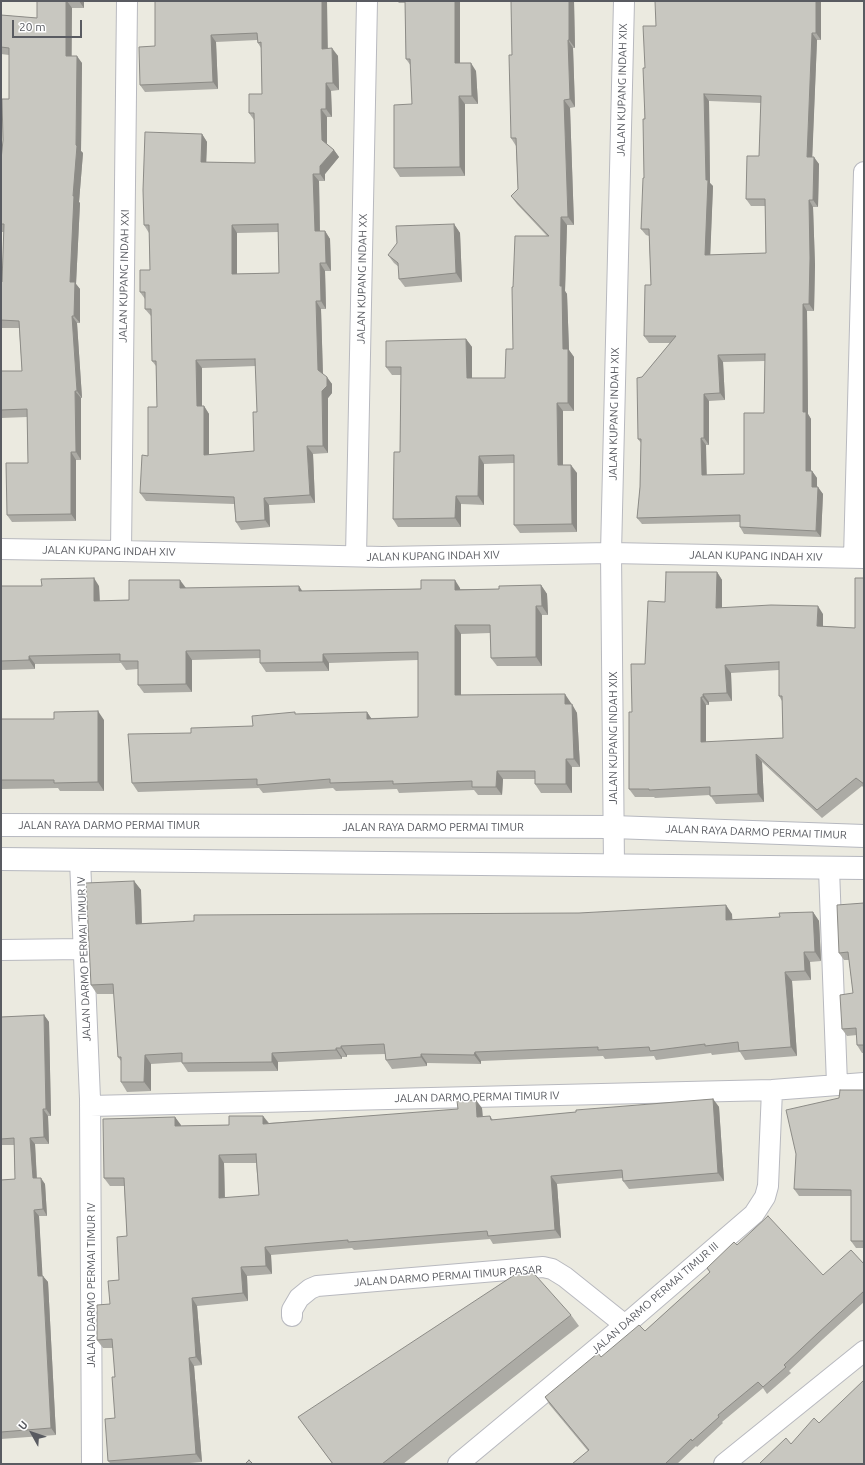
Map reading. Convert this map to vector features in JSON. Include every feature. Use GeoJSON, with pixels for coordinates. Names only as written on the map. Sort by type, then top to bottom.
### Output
{"type":"FeatureCollection","features":[{"type":"Feature","properties":{"kind":"main road","name":"JALAN RAYA DARMO PERMAI TIMUR"},"geometry":{"type":"LineString","coordinates":[[1,825],[613,827],[864,836]]}},
{"type":"Feature","properties":{"kind":"main road"},"geometry":{"type":"LineString","coordinates":[[78,825],[80,860]]}},
{"type":"Feature","properties":{"kind":"main road"},"geometry":{"type":"LineString","coordinates":[[807,868],[808,834]]}},
{"type":"Feature","properties":{"kind":"main road"},"geometry":{"type":"LineString","coordinates":[[1,859],[829,869],[864,868]]}},
{"type":"Feature","properties":{"kind":"street","name":"JALAN KUPANG INDAH XXI"},"geometry":{"type":"LineString","coordinates":[[121,550],[128,1]]}},
{"type":"Feature","properties":{"kind":"street","name":"JALAN KUPANG INDAH XX"},"geometry":{"type":"LineString","coordinates":[[356,556],[367,1]]}},
{"type":"Feature","properties":{"kind":"street","name":"JALAN KUPANG INDAH XIX"},"geometry":{"type":"LineString","coordinates":[[614,866],[611,553],[624,1]]}},
{"type":"Feature","properties":{"kind":"street"},"geometry":{"type":"LineString","coordinates":[[859,558],[864,172]]}},
{"type":"Feature","properties":{"kind":"street","name":"JALAN KUPANG INDAH XIV"},"geometry":{"type":"LineString","coordinates":[[1,549],[121,550],[382,557],[611,553],[859,558]]}},
{"type":"Feature","properties":{"kind":"street","name":"JALAN DARMO PERMAI TIMUR IV"},"geometry":{"type":"LineString","coordinates":[[80,860],[90,1106],[92,1464]]}},
{"type":"Feature","properties":{"kind":"street"},"geometry":{"type":"LineString","coordinates":[[829,869],[837,1084]]}},
{"type":"Feature","properties":{"kind":"street"},"geometry":{"type":"LineString","coordinates":[[1,950],[83,949]]}},
{"type":"Feature","properties":{"kind":"street","name":"JALAN DARMO PERMAI TIMUR IV"},"geometry":{"type":"LineString","coordinates":[[90,1106],[772,1090],[864,1083]]}},
{"type":"Feature","properties":{"kind":"street","name":"JALAN DARMO PERMAI TIMUR III"},"geometry":{"type":"LineString","coordinates":[[458,1464],[626,1325],[754,1214],[765,1197],[768,1186],[772,1090]]}},
{"type":"Feature","properties":{"kind":"street","name":"JALAN DARMO PERMAI TIMUR PASAR"},"geometry":{"type":"LineString","coordinates":[[292,1316],[292,1310],[299,1298],[310,1289],[317,1286],[543,1267],[565,1277],[626,1325]]}},
{"type":"Feature","properties":{"kind":"street"},"geometry":{"type":"LineString","coordinates":[[724,1464],[864,1351]]}},
{"type":"Feature","properties":{"kind":"building"},"geometry":{"type":"Polygon","coordinates":[[[37,1],[66,1],[66,56],[77,56],[77,146],[73,196],[70,282],[75,282],[74,316],[72,316],[77,391],[75,391],[76,452],[71,452],[71,514],[7,515],[6,463],[28,463],[27,409],[1,410],[1,371],[22,371],[19,321],[1,320],[4,224],[1,224],[1,160],[3,140],[2,99],[9,99],[9,48],[1,47],[1,15],[37,18],[37,1]]]}},
{"type":"Feature","properties":{"kind":"building"},"geometry":{"type":"Polygon","coordinates":[[[155,1],[322,1],[322,49],[332,48],[333,83],[326,83],[326,109],[321,109],[322,140],[334,150],[320,166],[320,174],[313,174],[315,231],[325,231],[326,263],[320,263],[321,301],[316,301],[318,370],[327,377],[327,386],[322,391],[323,446],[307,446],[310,495],[264,498],[265,520],[236,522],[234,497],[140,493],[142,455],[148,456],[148,407],[157,407],[156,361],[152,361],[151,309],[145,309],[145,292],[140,292],[140,270],[150,270],[149,225],[144,225],[143,190],[145,132],[202,134],[201,162],[255,163],[254,113],[249,113],[249,94],[262,94],[261,42],[258,43],[257,33],[211,35],[213,82],[140,85],[139,47],[155,46],[155,1]],[[278,224],[232,225],[232,274],[279,273],[278,224]],[[255,359],[196,360],[197,406],[204,406],[204,455],[254,451],[253,412],[257,412],[255,359]]]}},
{"type":"Feature","properties":{"kind":"building"},"geometry":{"type":"Polygon","coordinates":[[[405,1],[455,1],[455,63],[471,63],[472,96],[459,96],[460,167],[394,168],[394,105],[412,104],[410,59],[406,59],[405,1]]]}},
{"type":"Feature","properties":{"kind":"building"},"geometry":{"type":"Polygon","coordinates":[[[511,1],[569,1],[568,40],[570,99],[564,100],[568,217],[561,217],[560,286],[562,286],[563,349],[568,349],[568,403],[557,403],[558,465],[571,465],[572,524],[514,525],[514,455],[479,456],[478,496],[456,496],[455,518],[393,519],[394,452],[400,452],[401,367],[386,367],[386,341],[466,339],[467,378],[505,378],[506,349],[513,349],[512,287],[515,236],[549,236],[511,196],[518,189],[516,138],[511,138],[509,55],[512,55],[511,1]]]}},
{"type":"Feature","properties":{"kind":"building"},"geometry":{"type":"Polygon","coordinates":[[[655,1],[816,1],[816,33],[812,33],[807,157],[814,157],[813,200],[809,200],[809,304],[803,304],[803,412],[806,412],[806,471],[812,471],[812,487],[818,487],[816,531],[740,527],[740,515],[637,518],[640,487],[641,439],[638,439],[637,378],[642,377],[676,336],[644,336],[645,285],[651,285],[649,229],[641,229],[644,178],[643,119],[645,119],[643,26],[656,26],[655,1]],[[704,94],[706,180],[708,180],[705,255],[766,253],[765,199],[746,199],[747,156],[759,156],[761,96],[704,94]],[[765,354],[718,355],[720,393],[704,394],[704,438],[701,438],[702,475],[744,474],[744,413],[764,413],[765,354]]]}},
{"type":"Feature","properties":{"kind":"building"},"geometry":{"type":"Polygon","coordinates":[[[454,224],[456,273],[399,279],[398,263],[388,255],[397,243],[396,226],[454,224]]]}},
{"type":"Feature","properties":{"kind":"building"},"geometry":{"type":"Polygon","coordinates":[[[666,572],[717,572],[716,608],[771,605],[818,606],[817,626],[855,628],[855,578],[864,578],[864,784],[856,778],[817,810],[756,754],[758,794],[710,796],[710,787],[649,790],[629,789],[629,712],[632,712],[631,664],[645,664],[648,601],[665,602],[666,572]],[[779,662],[725,665],[727,693],[703,694],[703,697],[701,697],[701,742],[783,738],[782,696],[779,696],[779,662]]]}},
{"type":"Feature","properties":{"kind":"building"},"geometry":{"type":"Polygon","coordinates":[[[94,578],[94,601],[129,600],[129,580],[180,580],[180,588],[299,586],[299,591],[421,589],[421,580],[455,580],[455,590],[499,589],[499,586],[541,585],[542,606],[536,606],[536,657],[491,658],[490,625],[455,625],[455,695],[565,694],[565,704],[572,704],[574,759],[566,759],[566,784],[535,784],[535,771],[497,771],[496,787],[472,787],[472,781],[393,784],[393,781],[330,783],[330,779],[257,785],[257,779],[132,783],[128,734],[191,733],[191,728],[253,726],[252,716],[295,712],[295,714],[367,712],[367,719],[418,717],[418,652],[323,654],[323,662],[260,663],[260,650],[186,651],[186,684],[138,685],[138,661],[120,661],[120,654],[29,656],[29,660],[1,661],[1,586],[42,586],[41,579],[94,578]]]}},
{"type":"Feature","properties":{"kind":"building"},"geometry":{"type":"Polygon","coordinates":[[[98,711],[98,782],[54,783],[54,780],[1,780],[1,719],[54,719],[54,712],[98,711]]]}},
{"type":"Feature","properties":{"kind":"building"},"geometry":{"type":"Polygon","coordinates":[[[134,881],[136,924],[194,921],[194,915],[579,913],[726,905],[726,920],[780,917],[779,913],[813,912],[815,952],[804,952],[805,971],[785,972],[791,1047],[739,1051],[738,1042],[705,1046],[705,1044],[650,1051],[649,1047],[598,1050],[598,1047],[475,1052],[474,1055],[421,1054],[421,1057],[386,1060],[384,1044],[341,1046],[341,1048],[336,1048],[336,1050],[272,1053],[272,1062],[182,1063],[182,1053],[145,1055],[144,1082],[121,1082],[121,1057],[118,1057],[113,984],[91,985],[86,883],[134,881]]]}},
{"type":"Feature","properties":{"kind":"building"},"geometry":{"type":"Polygon","coordinates":[[[864,903],[864,1045],[857,1045],[856,1028],[842,1029],[840,995],[853,993],[848,952],[839,953],[837,905],[864,903]]]}},
{"type":"Feature","properties":{"kind":"building"},"geometry":{"type":"Polygon","coordinates":[[[44,1015],[46,1109],[43,1109],[44,1137],[30,1138],[33,1178],[41,1178],[43,1209],[34,1210],[38,1276],[43,1276],[51,1428],[1,1432],[1,1180],[15,1179],[14,1138],[1,1139],[1,1017],[44,1015]]]}},
{"type":"Feature","properties":{"kind":"building"},"geometry":{"type":"Polygon","coordinates":[[[840,1090],[864,1090],[864,1241],[851,1241],[851,1190],[794,1189],[796,1154],[786,1110],[839,1098],[840,1090]]]}},
{"type":"Feature","properties":{"kind":"building"},"geometry":{"type":"Polygon","coordinates":[[[713,1099],[718,1173],[623,1181],[622,1170],[551,1176],[555,1230],[488,1236],[487,1231],[265,1247],[266,1266],[241,1267],[243,1293],[192,1298],[196,1357],[189,1358],[196,1454],[108,1461],[105,1419],[115,1418],[112,1377],[115,1377],[112,1339],[97,1340],[97,1305],[110,1304],[108,1281],[119,1280],[117,1237],[127,1236],[124,1178],[104,1178],[103,1119],[175,1117],[175,1126],[229,1125],[229,1116],[263,1116],[263,1124],[458,1109],[457,1101],[476,1100],[477,1117],[490,1116],[491,1120],[576,1112],[576,1110],[713,1099]],[[256,1154],[219,1155],[219,1198],[259,1195],[256,1154]]]}},
{"type":"Feature","properties":{"kind":"building"},"geometry":{"type":"Polygon","coordinates":[[[768,1216],[823,1275],[851,1250],[864,1264],[864,1291],[784,1365],[786,1367],[763,1387],[758,1382],[718,1415],[719,1417],[692,1441],[691,1439],[665,1464],[572,1464],[589,1450],[545,1397],[598,1353],[601,1357],[639,1325],[645,1331],[710,1272],[707,1268],[734,1242],[737,1245],[768,1216]]]}},
{"type":"Feature","properties":{"kind":"building"},"geometry":{"type":"Polygon","coordinates":[[[525,1268],[529,1268],[571,1315],[382,1464],[333,1464],[298,1417],[525,1268]]]}},
{"type":"Feature","properties":{"kind":"building"},"geometry":{"type":"Polygon","coordinates":[[[864,1380],[864,1464],[759,1464],[786,1438],[791,1444],[814,1418],[819,1423],[864,1380]]]}},
{"type":"Feature","properties":{"kind":"building"},"geometry":{"type":"Polygon","coordinates":[[[249,1460],[253,1464],[245,1464],[249,1460]]]}}]}
